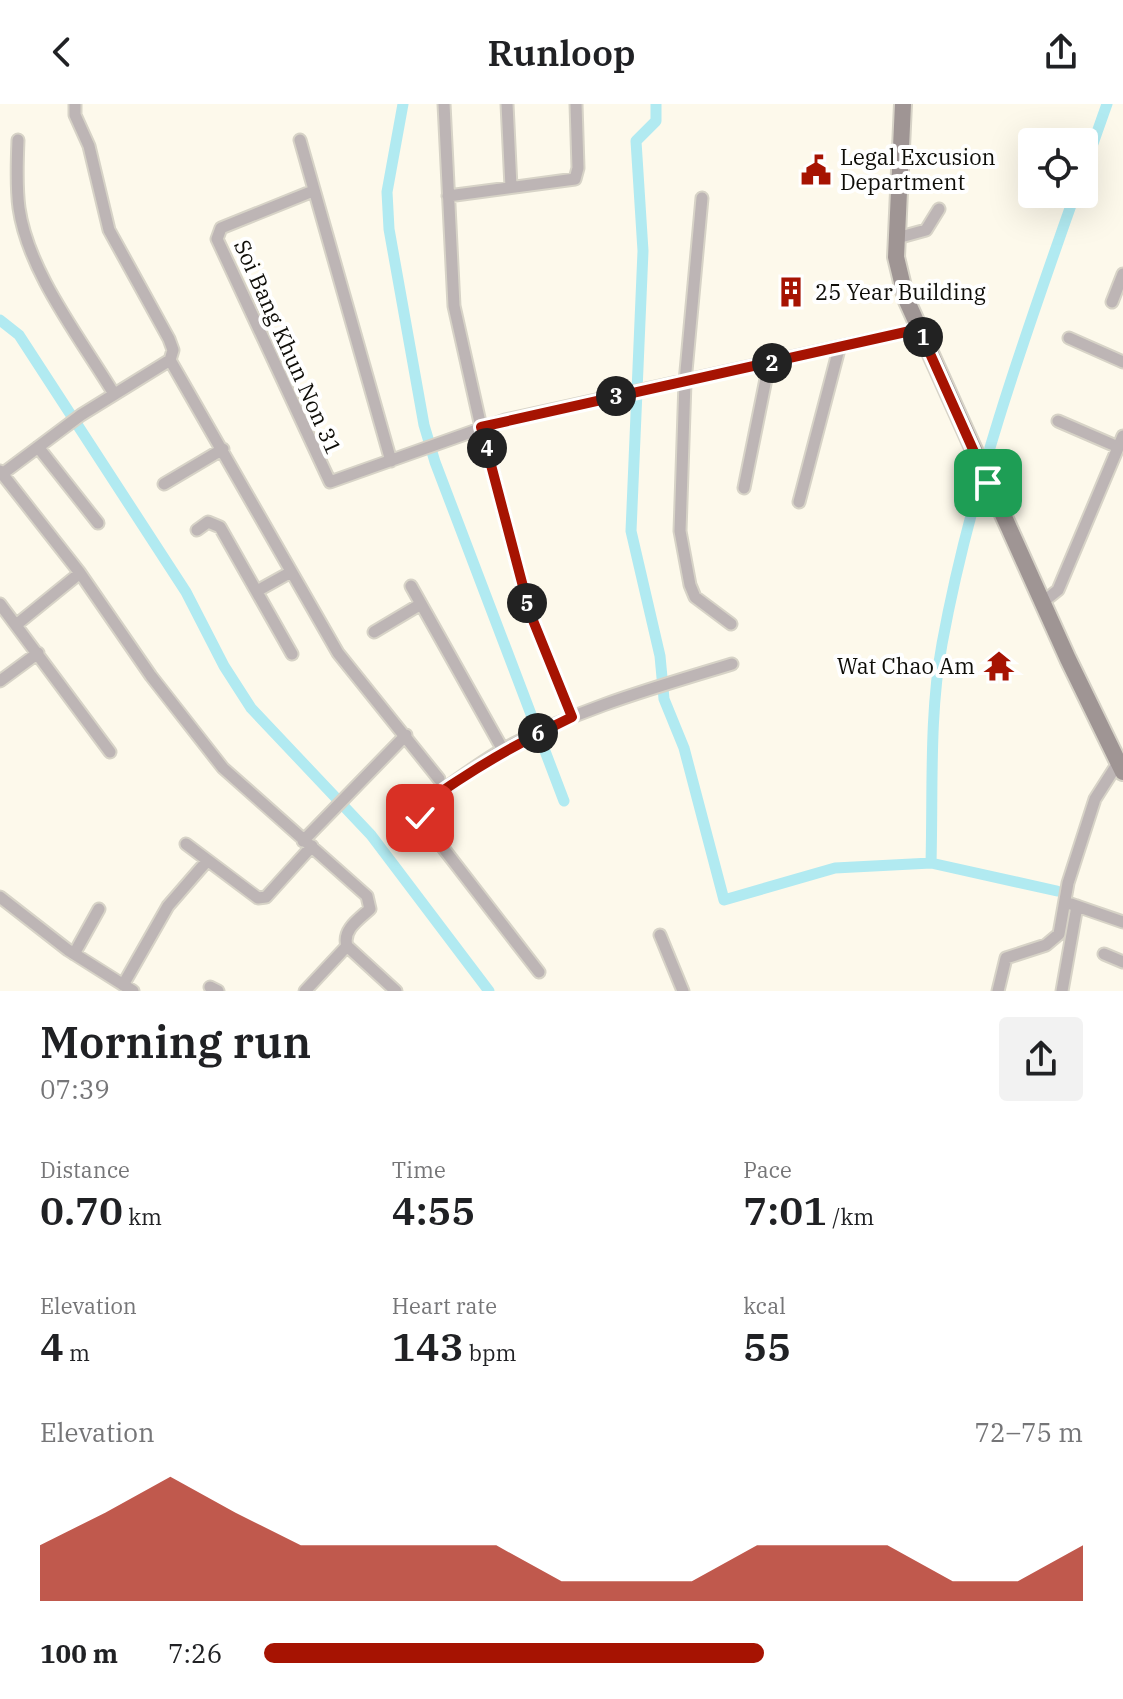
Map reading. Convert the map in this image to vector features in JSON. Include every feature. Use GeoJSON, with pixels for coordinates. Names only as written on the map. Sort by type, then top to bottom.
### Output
{"type":"FeatureCollection","features":[{"type":"Feature","properties":{"kind":"street"},"geometry":{"type":"LineString","coordinates":[[75,104],[75,115],[89,146],[109,230],[173,350],[170,360],[81,415],[1,472],[80,573],[151,676],[223,768],[369,900],[370,909],[345,935],[347,946],[396,991]]}},
{"type":"Feature","properties":{"kind":"street"},"geometry":{"type":"LineString","coordinates":[[444,104],[454,306],[481,427],[530,613],[572,717]]}},
{"type":"Feature","properties":{"kind":"street"},"geometry":{"type":"LineString","coordinates":[[507,104],[511,187]]}},
{"type":"Feature","properties":{"kind":"street"},"geometry":{"type":"LineString","coordinates":[[448,196],[575,179],[578,168],[576,104]]}},
{"type":"Feature","properties":{"kind":"street"},"geometry":{"type":"LineString","coordinates":[[903,107],[897,270],[919,329],[988,483],[1122,769],[1095,799],[1068,883],[1059,934],[1046,945],[1006,958],[998,991]]}},
{"type":"Feature","properties":{"kind":"street"},"geometry":{"type":"LineString","coordinates":[[18,140],[19,207],[25,235],[36,264],[114,394]]}},
{"type":"Feature","properties":{"kind":"street"},"geometry":{"type":"LineString","coordinates":[[300,140],[391,461]]}},
{"type":"Feature","properties":{"kind":"street","name":"Soi Bang Khun Non 31"},"geometry":{"type":"LineString","coordinates":[[313,191],[221,228],[217,239],[327,480],[336,482],[481,427],[919,329]]}},
{"type":"Feature","properties":{"kind":"street"},"geometry":{"type":"LineString","coordinates":[[702,198],[678,500],[685,562],[695,597],[731,624]]}},
{"type":"Feature","properties":{"kind":"street"},"geometry":{"type":"LineString","coordinates":[[897,238],[926,230],[939,209]]}},
{"type":"Feature","properties":{"kind":"street"},"geometry":{"type":"LineString","coordinates":[[1112,302],[1123,274]]}},
{"type":"Feature","properties":{"kind":"street"},"geometry":{"type":"LineString","coordinates":[[1069,338],[1123,362]]}},
{"type":"Feature","properties":{"kind":"street"},"geometry":{"type":"LineString","coordinates":[[799,502],[839,349]]}},
{"type":"Feature","properties":{"kind":"street"},"geometry":{"type":"LineString","coordinates":[[170,360],[338,653],[439,779]]}},
{"type":"Feature","properties":{"kind":"street"},"geometry":{"type":"LineString","coordinates":[[744,488],[769,364]]}},
{"type":"Feature","properties":{"kind":"street"},"geometry":{"type":"LineString","coordinates":[[1043,602],[1058,590],[1121,441],[1058,421]]}},
{"type":"Feature","properties":{"kind":"street"},"geometry":{"type":"LineString","coordinates":[[38,447],[98,523]]}},
{"type":"Feature","properties":{"kind":"street"},"geometry":{"type":"LineString","coordinates":[[164,484],[223,449]]}},
{"type":"Feature","properties":{"kind":"street"},"geometry":{"type":"LineString","coordinates":[[197,530],[208,522],[217,523],[292,654]]}},
{"type":"Feature","properties":{"kind":"street"},"geometry":{"type":"LineString","coordinates":[[257,591],[291,572]]}},
{"type":"Feature","properties":{"kind":"street"},"geometry":{"type":"LineString","coordinates":[[16,625],[80,573]]}},
{"type":"Feature","properties":{"kind":"street"},"geometry":{"type":"LineString","coordinates":[[411,586],[503,750]]}},
{"type":"Feature","properties":{"kind":"street"},"geometry":{"type":"LineString","coordinates":[[374,632],[421,604]]}},
{"type":"Feature","properties":{"kind":"street"},"geometry":{"type":"LineString","coordinates":[[2,610],[38,653],[110,752]]}},
{"type":"Feature","properties":{"kind":"street"},"geometry":{"type":"LineString","coordinates":[[0,681],[38,653]]}},
{"type":"Feature","properties":{"kind":"street"},"geometry":{"type":"LineString","coordinates":[[539,972],[417,813],[467,772],[503,750],[572,717],[652,687],[732,664]]}},
{"type":"Feature","properties":{"kind":"street"},"geometry":{"type":"LineString","coordinates":[[186,844],[258,898],[266,897],[307,844],[406,735]]}},
{"type":"Feature","properties":{"kind":"street"},"geometry":{"type":"LineString","coordinates":[[0,897],[74,954],[128,988],[168,906],[207,861]]}},
{"type":"Feature","properties":{"kind":"street"},"geometry":{"type":"LineString","coordinates":[[1065,898],[1077,906],[1123,922]]}},
{"type":"Feature","properties":{"kind":"street"},"geometry":{"type":"LineString","coordinates":[[1062,991],[1077,906]]}},
{"type":"Feature","properties":{"kind":"street"},"geometry":{"type":"LineString","coordinates":[[74,954],[99,909]]}},
{"type":"Feature","properties":{"kind":"street"},"geometry":{"type":"LineString","coordinates":[[660,935],[683,991]]}},
{"type":"Feature","properties":{"kind":"street"},"geometry":{"type":"LineString","coordinates":[[305,991],[347,946]]}},
{"type":"Feature","properties":{"kind":"street"},"geometry":{"type":"LineString","coordinates":[[1104,954],[1123,962]]}},
{"type":"Feature","properties":{"kind":"waterway"},"geometry":{"type":"LineString","coordinates":[[403,104],[387,192],[389,229],[424,425],[435,462],[564,801]]}},
{"type":"Feature","properties":{"kind":"waterway"},"geometry":{"type":"LineString","coordinates":[[656,104],[656,121],[636,141],[643,251],[631,531],[660,656],[664,699],[684,748],[724,900],[835,868],[931,863],[1057,891]]}},
{"type":"Feature","properties":{"kind":"waterway"},"geometry":{"type":"LineString","coordinates":[[1098,129],[1107,104]]}},
{"type":"Feature","properties":{"kind":"waterway"},"geometry":{"type":"LineString","coordinates":[[931,863],[935,698],[954,586],[1000,416],[1070,208]]}},
{"type":"Feature","properties":{"kind":"waterway"},"geometry":{"type":"LineString","coordinates":[[0,320],[19,335],[186,592],[224,666],[251,708],[371,835],[489,991]]}},
{"type":"Feature","properties":{"kind":"place","name":"Legal Excusion Department"},"geometry":{"type":"Point","coordinates":[816,170]}},
{"type":"Feature","properties":{"kind":"place","name":"25 Year Building"},"geometry":{"type":"Point","coordinates":[791,292]}},
{"type":"Feature","properties":{"kind":"place","name":"Wat Chao Am"},"geometry":{"type":"Point","coordinates":[999,666]}},
{"type":"Feature","properties":{"kind":"route"},"geometry":{"type":"LineString","coordinates":[[420,818],[417,813],[421,806],[467,772],[503,750],[572,717],[530,613],[481,427],[919,329],[988,483]]}}]}
